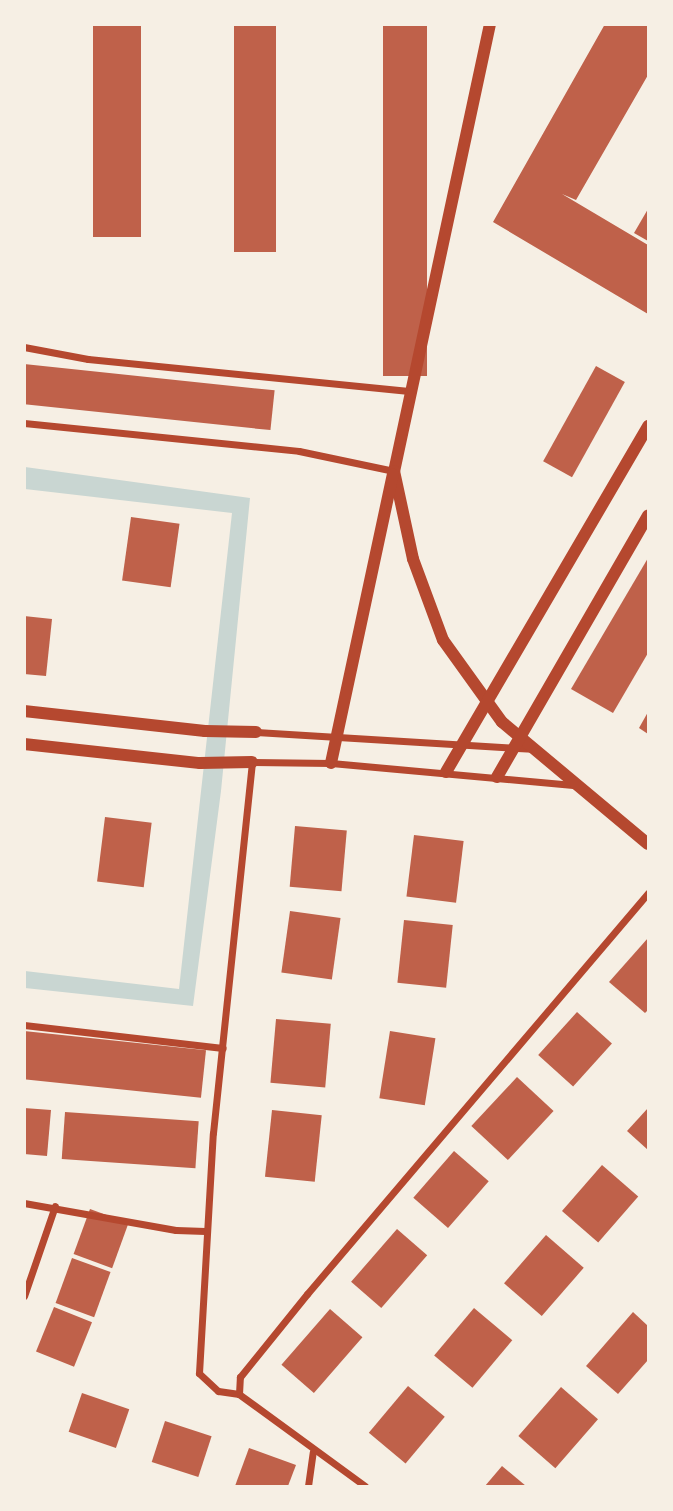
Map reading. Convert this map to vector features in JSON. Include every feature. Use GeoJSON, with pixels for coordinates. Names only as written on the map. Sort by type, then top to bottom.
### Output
{"type":"FeatureCollection","features":[{"type":"Feature","properties":{"kind":"street"},"geometry":{"type":"LineString","coordinates":[[331,763],[490,24]]}},
{"type":"Feature","properties":{"kind":"street"},"geometry":{"type":"LineString","coordinates":[[24,347],[88,359],[411,391]]}},
{"type":"Feature","properties":{"kind":"street"},"geometry":{"type":"LineString","coordinates":[[24,423],[299,451],[394,471]]}},
{"type":"Feature","properties":{"kind":"street"},"geometry":{"type":"LineString","coordinates":[[446,772],[649,426]]}},
{"type":"Feature","properties":{"kind":"street"},"geometry":{"type":"LineString","coordinates":[[394,471],[413,559],[443,640],[517,742]]}},
{"type":"Feature","properties":{"kind":"street"},"geometry":{"type":"LineString","coordinates":[[497,777],[649,515]]}},
{"type":"Feature","properties":{"kind":"street"},"geometry":{"type":"LineString","coordinates":[[24,711],[205,731],[337,738],[517,742],[535,750],[649,844]]}},
{"type":"Feature","properties":{"kind":"street"},"geometry":{"type":"LineString","coordinates":[[24,744],[200,763],[331,763],[578,785]]}},
{"type":"Feature","properties":{"kind":"street"},"geometry":{"type":"LineString","coordinates":[[252,762],[205,1231],[199,1373],[218,1391],[239,1394],[313,1452],[327,1456],[365,1486]]}},
{"type":"Feature","properties":{"kind":"street"},"geometry":{"type":"LineString","coordinates":[[239,1394],[240,1377],[307,1294],[649,893]]}},
{"type":"Feature","properties":{"kind":"street"},"geometry":{"type":"LineString","coordinates":[[24,1025],[223,1048]]}},
{"type":"Feature","properties":{"kind":"street"},"geometry":{"type":"LineString","coordinates":[[24,1203],[55,1206],[176,1230],[205,1231]]}},
{"type":"Feature","properties":{"kind":"street"},"geometry":{"type":"LineString","coordinates":[[24,1296],[55,1206]]}},
{"type":"Feature","properties":{"kind":"street"},"geometry":{"type":"LineString","coordinates":[[308,1486],[313,1452]]}},
{"type":"Feature","properties":{"kind":"shaded area"},"geometry":{"type":"Polygon","coordinates":[[[25,467],[250,498],[221,791],[193,1006],[25,988],[25,971],[179,989],[232,513],[25,489],[25,467]]]}},
{"type":"Feature","properties":{"kind":"building"},"geometry":{"type":"Polygon","coordinates":[[[93,24],[141,24],[141,237],[93,237],[93,24]]]}},
{"type":"Feature","properties":{"kind":"building"},"geometry":{"type":"Polygon","coordinates":[[[234,24],[276,24],[276,252],[234,252],[234,24]]]}},
{"type":"Feature","properties":{"kind":"building"},"geometry":{"type":"Polygon","coordinates":[[[383,24],[427,24],[427,376],[383,376],[383,24]]]}},
{"type":"Feature","properties":{"kind":"building"},"geometry":{"type":"Polygon","coordinates":[[[605,24],[648,24],[648,75],[576,200],[562,194],[648,245],[648,314],[493,222],[605,24]]]}},
{"type":"Feature","properties":{"kind":"building"},"geometry":{"type":"Polygon","coordinates":[[[648,209],[648,241],[634,233],[648,209]]]}},
{"type":"Feature","properties":{"kind":"building"},"geometry":{"type":"Polygon","coordinates":[[[24,364],[275,390],[270,430],[24,404],[24,364]]]}},
{"type":"Feature","properties":{"kind":"building"},"geometry":{"type":"Polygon","coordinates":[[[596,366],[625,382],[572,477],[543,461],[596,366]]]}},
{"type":"Feature","properties":{"kind":"building"},"geometry":{"type":"Polygon","coordinates":[[[131,517],[180,524],[171,587],[122,580],[131,517]]]}},
{"type":"Feature","properties":{"kind":"building"},"geometry":{"type":"Polygon","coordinates":[[[648,558],[648,653],[613,713],[571,689],[648,558]]]}},
{"type":"Feature","properties":{"kind":"building"},"geometry":{"type":"Polygon","coordinates":[[[24,616],[52,619],[46,676],[24,674],[24,616]]]}},
{"type":"Feature","properties":{"kind":"building"},"geometry":{"type":"Polygon","coordinates":[[[648,712],[648,734],[639,728],[648,712]]]}},
{"type":"Feature","properties":{"kind":"building"},"geometry":{"type":"Polygon","coordinates":[[[105,817],[152,823],[144,887],[97,882],[105,817]]]}},
{"type":"Feature","properties":{"kind":"building"},"geometry":{"type":"Polygon","coordinates":[[[295,826],[347,831],[341,891],[290,887],[295,826]]]}},
{"type":"Feature","properties":{"kind":"building"},"geometry":{"type":"Polygon","coordinates":[[[414,835],[464,841],[456,903],[406,897],[414,835]]]}},
{"type":"Feature","properties":{"kind":"building"},"geometry":{"type":"Polygon","coordinates":[[[290,911],[341,918],[332,979],[281,972],[290,911]]]}},
{"type":"Feature","properties":{"kind":"building"},"geometry":{"type":"Polygon","coordinates":[[[404,920],[453,925],[446,988],[397,983],[404,920]]]}},
{"type":"Feature","properties":{"kind":"building"},"geometry":{"type":"Polygon","coordinates":[[[648,938],[648,1010],[645,1013],[609,982],[648,938]]]}},
{"type":"Feature","properties":{"kind":"building"},"geometry":{"type":"Polygon","coordinates":[[[577,1012],[612,1043],[573,1087],[538,1055],[577,1012]]]}},
{"type":"Feature","properties":{"kind":"building"},"geometry":{"type":"Polygon","coordinates":[[[276,1019],[331,1024],[325,1088],[270,1083],[276,1019]]]}},
{"type":"Feature","properties":{"kind":"building"},"geometry":{"type":"Polygon","coordinates":[[[24,1031],[206,1050],[201,1098],[24,1079],[24,1031]]]}},
{"type":"Feature","properties":{"kind":"building"},"geometry":{"type":"Polygon","coordinates":[[[390,1031],[435,1038],[425,1105],[379,1098],[390,1031]]]}},
{"type":"Feature","properties":{"kind":"building"},"geometry":{"type":"Polygon","coordinates":[[[517,1077],[554,1111],[508,1160],[471,1126],[517,1077]]]}},
{"type":"Feature","properties":{"kind":"building"},"geometry":{"type":"Polygon","coordinates":[[[24,1108],[51,1110],[47,1156],[24,1154],[24,1108]]]}},
{"type":"Feature","properties":{"kind":"building"},"geometry":{"type":"Polygon","coordinates":[[[648,1108],[648,1150],[627,1131],[648,1108]]]}},
{"type":"Feature","properties":{"kind":"building"},"geometry":{"type":"Polygon","coordinates":[[[272,1110],[322,1115],[315,1182],[265,1177],[272,1110]]]}},
{"type":"Feature","properties":{"kind":"building"},"geometry":{"type":"Polygon","coordinates":[[[65,1112],[199,1121],[195,1168],[62,1159],[65,1112]]]}},
{"type":"Feature","properties":{"kind":"building"},"geometry":{"type":"Polygon","coordinates":[[[454,1151],[489,1181],[448,1228],[413,1198],[454,1151]]]}},
{"type":"Feature","properties":{"kind":"building"},"geometry":{"type":"Polygon","coordinates":[[[602,1165],[638,1196],[598,1243],[562,1211],[602,1165]]]}},
{"type":"Feature","properties":{"kind":"building"},"geometry":{"type":"Polygon","coordinates":[[[90,1209],[129,1223],[112,1268],[74,1254],[90,1209]]]}},
{"type":"Feature","properties":{"kind":"building"},"geometry":{"type":"Polygon","coordinates":[[[397,1229],[427,1255],[381,1308],[351,1282],[397,1229]]]}},
{"type":"Feature","properties":{"kind":"building"},"geometry":{"type":"Polygon","coordinates":[[[546,1235],[584,1268],[542,1316],[504,1283],[546,1235]]]}},
{"type":"Feature","properties":{"kind":"building"},"geometry":{"type":"Polygon","coordinates":[[[72,1258],[111,1272],[94,1317],[56,1303],[72,1258]]]}},
{"type":"Feature","properties":{"kind":"building"},"geometry":{"type":"Polygon","coordinates":[[[54,1307],[92,1322],[74,1367],[36,1352],[54,1307]]]}},
{"type":"Feature","properties":{"kind":"building"},"geometry":{"type":"Polygon","coordinates":[[[474,1308],[512,1340],[472,1388],[434,1355],[474,1308]]]}},
{"type":"Feature","properties":{"kind":"building"},"geometry":{"type":"Polygon","coordinates":[[[330,1309],[362,1337],[314,1393],[281,1365],[330,1309]]]}},
{"type":"Feature","properties":{"kind":"building"},"geometry":{"type":"Polygon","coordinates":[[[633,1312],[648,1326],[648,1360],[618,1394],[586,1366],[633,1312]]]}},
{"type":"Feature","properties":{"kind":"building"},"geometry":{"type":"Polygon","coordinates":[[[408,1386],[445,1417],[406,1464],[369,1433],[408,1386]]]}},
{"type":"Feature","properties":{"kind":"building"},"geometry":{"type":"Polygon","coordinates":[[[561,1387],[598,1419],[555,1468],[518,1436],[561,1387]]]}},
{"type":"Feature","properties":{"kind":"building"},"geometry":{"type":"Polygon","coordinates":[[[82,1393],[129,1409],[116,1448],[69,1432],[82,1393]]]}},
{"type":"Feature","properties":{"kind":"building"},"geometry":{"type":"Polygon","coordinates":[[[165,1421],[212,1436],[198,1477],[152,1462],[165,1421]]]}},
{"type":"Feature","properties":{"kind":"building"},"geometry":{"type":"Polygon","coordinates":[[[249,1448],[296,1465],[288,1486],[235,1486],[249,1448]]]}},
{"type":"Feature","properties":{"kind":"building"},"geometry":{"type":"Polygon","coordinates":[[[502,1466],[526,1486],[485,1486],[502,1466]]]}}]}
